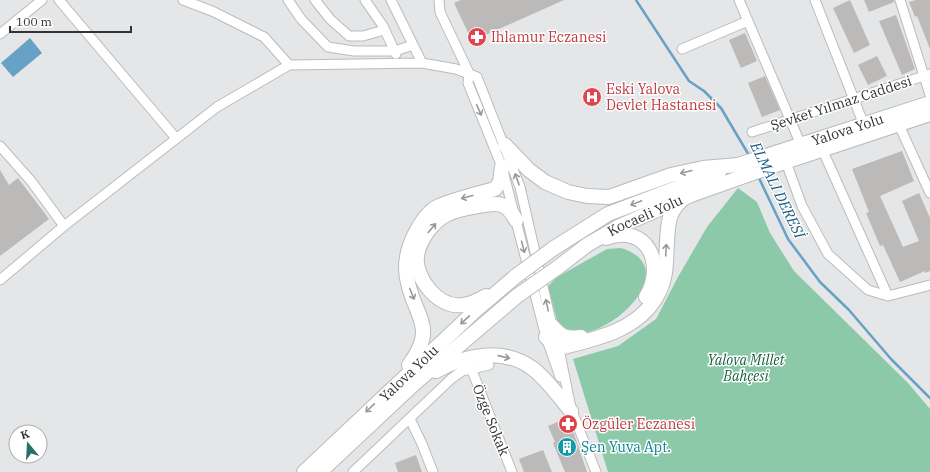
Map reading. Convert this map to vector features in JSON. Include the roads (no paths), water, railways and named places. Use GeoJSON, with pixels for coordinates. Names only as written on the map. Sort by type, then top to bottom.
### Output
{"type":"FeatureCollection","features":[{"type":"Feature","properties":{"kind":"highway","name":"Yalova Yolu"},"geometry":{"type":"LineString","coordinates":[[767,161],[801,145],[930,104]]}},
{"type":"Feature","properties":{"kind":"highway"},"geometry":{"type":"LineString","coordinates":[[505,145],[529,170],[545,182],[568,192],[587,196],[609,197],[678,174],[703,168],[740,171],[767,161],[786,162],[930,114]]}},
{"type":"Feature","properties":{"kind":"highway"},"geometry":{"type":"LineString","coordinates":[[392,388],[418,352],[423,337],[422,318],[408,283],[405,263],[411,241],[422,221],[438,206],[495,190],[500,182],[502,167]]}},
{"type":"Feature","properties":{"kind":"highway","name":"Yalova Yolu"},"geometry":{"type":"LineString","coordinates":[[304,472],[392,388],[502,287],[554,248],[608,214],[657,194],[740,171]]}},
{"type":"Feature","properties":{"kind":"highway","name":"Kocaeli̇ Yolu"},"geometry":{"type":"LineString","coordinates":[[415,383],[517,296],[587,245],[618,226],[691,195],[740,171]]}},
{"type":"Feature","properties":{"kind":"highway"},"geometry":{"type":"LineString","coordinates":[[549,331],[556,347],[559,348],[594,340],[618,330],[636,320],[648,308],[659,293],[664,276],[668,222],[674,207],[691,195]]}},
{"type":"Feature","properties":{"kind":"highway"},"geometry":{"type":"LineString","coordinates":[[502,287],[480,300],[462,305],[448,303],[435,296],[426,285],[417,269],[417,256],[422,241],[432,226],[444,216],[462,209],[499,203],[509,208],[516,220]]}},
{"type":"Feature","properties":{"kind":"highway"},"geometry":{"type":"LineString","coordinates":[[549,331],[560,336],[570,338],[607,329],[633,314],[651,289],[655,266],[652,255],[645,245],[635,237],[618,234],[587,245]]}},
{"type":"Feature","properties":{"kind":"highway"},"geometry":{"type":"LineString","coordinates":[[320,472],[415,383],[440,369],[483,355],[499,356],[517,360],[532,368],[571,411]]}},
{"type":"Feature","properties":{"kind":"street"},"geometry":{"type":"LineString","coordinates":[[0,34],[42,0]]}},
{"type":"Feature","properties":{"kind":"street"},"geometry":{"type":"LineString","coordinates":[[59,0],[175,137]]}},
{"type":"Feature","properties":{"kind":"street"},"geometry":{"type":"LineString","coordinates":[[183,0],[212,11],[264,37],[289,65]]}},
{"type":"Feature","properties":{"kind":"street"},"geometry":{"type":"LineString","coordinates":[[288,0],[301,19],[328,47],[354,51],[395,51],[413,45]]}},
{"type":"Feature","properties":{"kind":"street"},"geometry":{"type":"LineString","coordinates":[[315,0],[330,19],[349,36],[363,36],[384,30]]}},
{"type":"Feature","properties":{"kind":"street"},"geometry":{"type":"LineString","coordinates":[[365,0],[384,30],[401,63]]}},
{"type":"Feature","properties":{"kind":"street"},"geometry":{"type":"LineString","coordinates":[[391,0],[422,63]]}},
{"type":"Feature","properties":{"kind":"street"},"geometry":{"type":"LineString","coordinates":[[439,0],[440,12],[469,73],[468,83],[502,167],[571,411],[596,472]]}},
{"type":"Feature","properties":{"kind":"street"},"geometry":{"type":"LineString","coordinates":[[738,0],[801,145]]}},
{"type":"Feature","properties":{"kind":"street"},"geometry":{"type":"LineString","coordinates":[[815,0],[864,125]]}},
{"type":"Feature","properties":{"kind":"street"},"geometry":{"type":"LineString","coordinates":[[900,0],[927,75],[930,95]]}},
{"type":"Feature","properties":{"kind":"street"},"geometry":{"type":"LineString","coordinates":[[682,49],[748,21]]}},
{"type":"Feature","properties":{"kind":"street"},"geometry":{"type":"LineString","coordinates":[[0,280],[64,226],[175,137],[217,107],[289,65],[422,63],[456,69],[477,77],[505,145],[520,187],[549,331]]}},
{"type":"Feature","properties":{"kind":"street","name":"Şevket Yılmaz Caddesi"},"geometry":{"type":"LineString","coordinates":[[752,132],[927,75]]}},
{"type":"Feature","properties":{"kind":"street"},"geometry":{"type":"LineString","coordinates":[[899,125],[928,181],[930,193]]}},
{"type":"Feature","properties":{"kind":"street"},"geometry":{"type":"LineString","coordinates":[[0,146],[31,181],[64,226]]}},
{"type":"Feature","properties":{"kind":"street"},"geometry":{"type":"LineString","coordinates":[[822,149],[888,296]]}},
{"type":"Feature","properties":{"kind":"street"},"geometry":{"type":"LineString","coordinates":[[786,162],[802,206],[828,254],[868,290],[888,296],[930,285]]}},
{"type":"Feature","properties":{"kind":"street"},"geometry":{"type":"LineString","coordinates":[[559,348],[571,411]]}},
{"type":"Feature","properties":{"kind":"street"},"geometry":{"type":"LineString","coordinates":[[353,472],[451,379],[462,371],[470,368],[489,365]]}},
{"type":"Feature","properties":{"kind":"street","name":"Özge Sokak"},"geometry":{"type":"LineString","coordinates":[[470,368],[512,472]]}},
{"type":"Feature","properties":{"kind":"street"},"geometry":{"type":"LineString","coordinates":[[410,419],[433,472]]}},
{"type":"Feature","properties":{"kind":"water"},"geometry":{"type":"Polygon","coordinates":[[[30,38],[42,53],[13,77],[1,63],[30,38]]]}},
{"type":"Feature","properties":{"kind":"waterway","name":"ELMALI DERESİ"},"geometry":{"type":"LineString","coordinates":[[636,0],[689,81],[704,91],[721,108],[750,157]]}},
{"type":"Feature","properties":{"kind":"waterway","name":"ELMALI DERESİ"},"geometry":{"type":"LineString","coordinates":[[758,176],[788,239],[820,282],[849,310],[891,359],[930,398]]}},
{"type":"Feature","properties":{"kind":"place","name":"Ihlamur Eczanesi"},"geometry":{"type":"Point","coordinates":[477,37]}},
{"type":"Feature","properties":{"kind":"place","name":"Eski Yalova Devlet Hastanesi"},"geometry":{"type":"Point","coordinates":[592,97]}},
{"type":"Feature","properties":{"kind":"place","name":"Özgüler Eczanesi"},"geometry":{"type":"Point","coordinates":[568,424]}},
{"type":"Feature","properties":{"kind":"place","name":"Şen Yuva Apt."},"geometry":{"type":"Point","coordinates":[567,447]}},
{"type":"Feature","properties":{"kind":"park label","name":"Yalova Millet Bahçesi"},"geometry":{"type":"Point","coordinates":[746,368]}}]}
